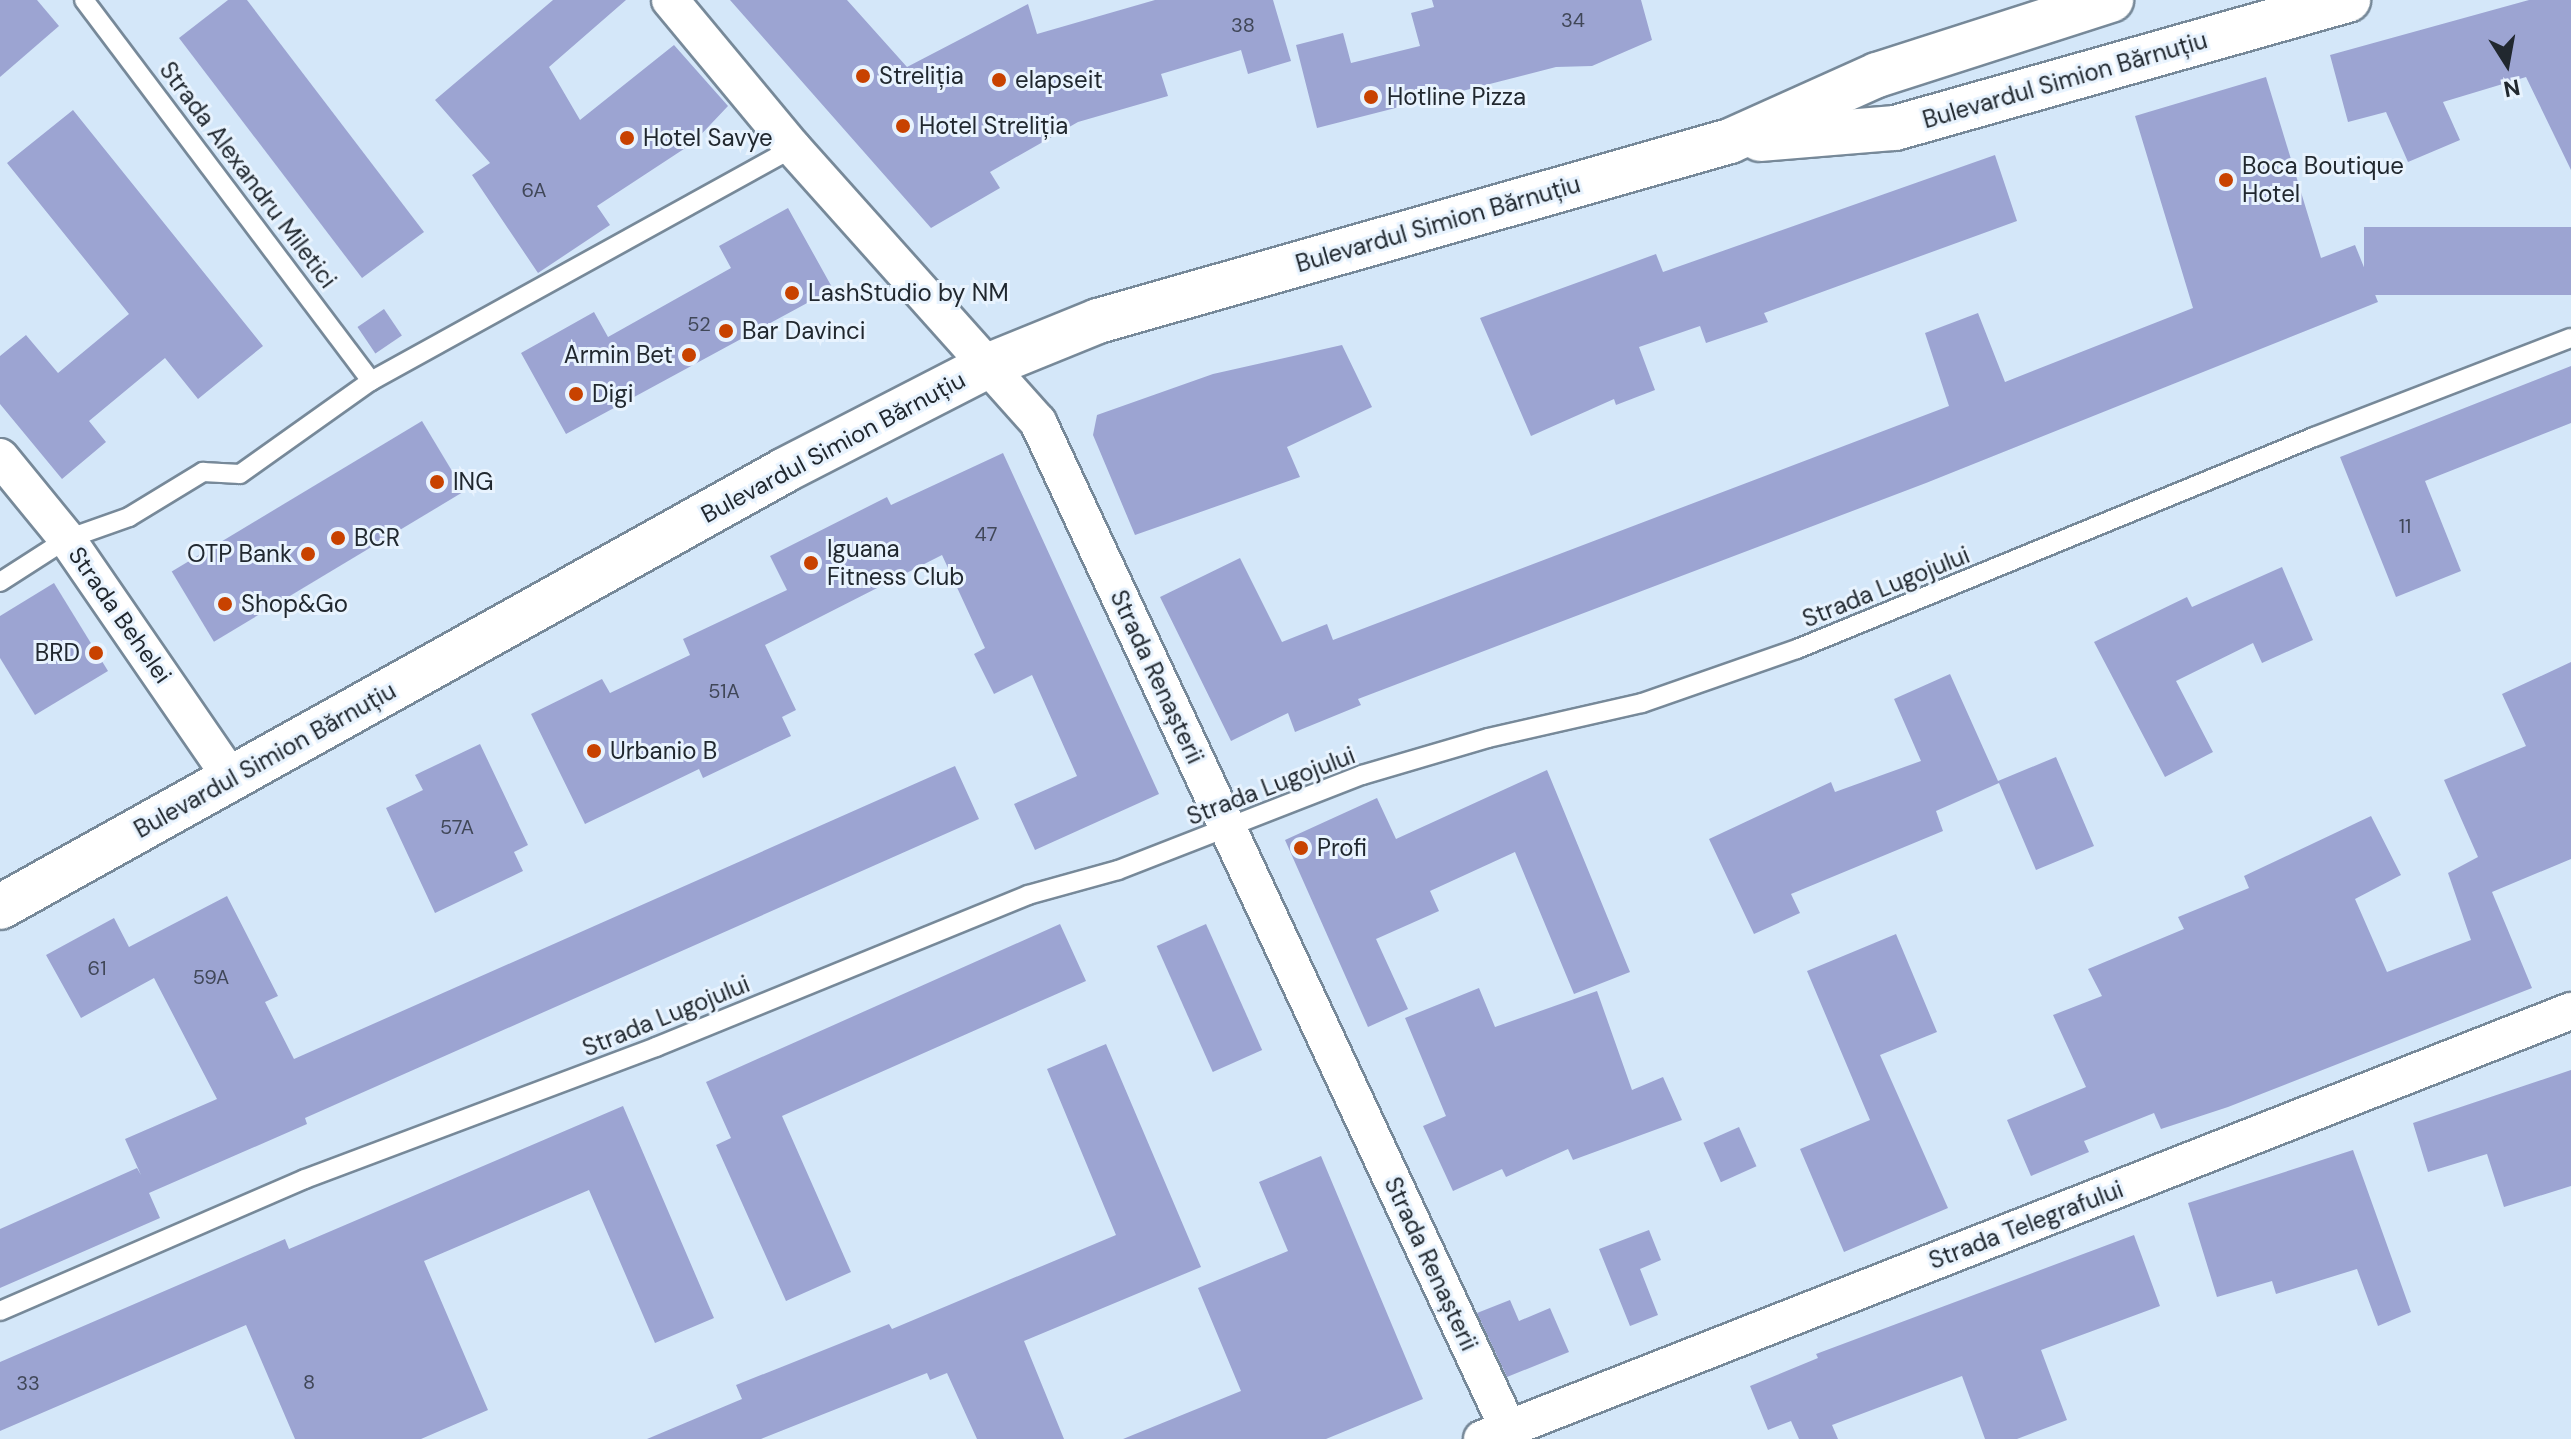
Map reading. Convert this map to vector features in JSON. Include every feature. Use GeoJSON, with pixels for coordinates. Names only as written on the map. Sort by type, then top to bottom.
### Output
{"type":"FeatureCollection","features":[{"type":"Feature","properties":{"kind":"main road","name":"Bulevardul Simion Bărnuțiu"},"geometry":{"type":"LineString","coordinates":[[0,907],[785,470],[987,366],[1098,321],[1730,141],[1877,75],[2111,0]]}},
{"type":"Feature","properties":{"kind":"main road","name":"Bulevardul Simion Bărnuțiu"},"geometry":{"type":"LineString","coordinates":[[1730,141],[1895,128],[2348,0]]}},
{"type":"Feature","properties":{"kind":"street","name":"Strada Renașterii"},"geometry":{"type":"LineString","coordinates":[[670,0],[793,148],[1038,422],[1229,828],[1501,1436]]}},
{"type":"Feature","properties":{"kind":"street","name":"Strada Behelei"},"geometry":{"type":"LineString","coordinates":[[0,457],[67,539],[232,779]]}},
{"type":"Feature","properties":{"kind":"street","name":"Strada Telegrafului"},"geometry":{"type":"LineString","coordinates":[[1501,1436],[2571,1011]]}},
{"type":"Feature","properties":{"kind":"lane","name":"Strada Alexandru Miletici"},"geometry":{"type":"LineString","coordinates":[[84,0],[371,381]]}},
{"type":"Feature","properties":{"kind":"lane"},"geometry":{"type":"LineString","coordinates":[[0,582],[67,539],[129,517],[203,472],[240,474],[371,381],[793,148]]}},
{"type":"Feature","properties":{"kind":"lane","name":"Strada Lugojului"},"geometry":{"type":"LineString","coordinates":[[0,1311],[305,1179],[656,1047],[1028,895],[1118,870],[1362,775],[1488,738],[1642,703],[1797,649],[2314,437],[2571,338]]}},
{"type":"Feature","properties":{"kind":"building"},"geometry":{"type":"Polygon","coordinates":[[[0,0],[37,0],[59,26],[0,77],[0,0]]]}},
{"type":"Feature","properties":{"kind":"building"},"geometry":{"type":"Polygon","coordinates":[[[228,0],[247,0],[424,232],[362,278],[179,38],[228,0]]]}},
{"type":"Feature","properties":{"kind":"building"},"geometry":{"type":"Polygon","coordinates":[[[553,0],[626,0],[549,67],[580,120],[674,45],[728,106],[693,143],[597,206],[610,225],[538,273],[472,175],[490,163],[435,100],[553,0]]]}},
{"type":"Feature","properties":{"kind":"building"},"geometry":{"type":"Polygon","coordinates":[[[730,0],[847,0],[907,67],[1028,4],[1037,34],[1155,0],[1273,0],[1291,61],[1248,74],[1241,50],[1161,74],[1168,96],[1078,122],[990,172],[1000,188],[931,228],[730,0]]]}},
{"type":"Feature","properties":{"kind":"building"},"geometry":{"type":"Polygon","coordinates":[[[1432,0],[1641,0],[1652,40],[1592,66],[1556,67],[1317,128],[1296,45],[1343,33],[1351,63],[1420,46],[1411,13],[1434,7],[1432,0]]]}},
{"type":"Feature","properties":{"kind":"building"},"geometry":{"type":"Polygon","coordinates":[[[2529,0],[2571,0],[2571,170],[2526,77],[2443,102],[2460,140],[2408,162],[2386,112],[2348,122],[2330,55],[2529,0]]]}},
{"type":"Feature","properties":{"kind":"building"},"geometry":{"type":"Polygon","coordinates":[[[2266,77],[2321,258],[2355,245],[2378,302],[1926,483],[1358,699],[1361,705],[1295,732],[1288,713],[1231,741],[1160,597],[1240,558],[1282,642],[1327,624],[1333,640],[1949,406],[1925,333],[1978,313],[2005,382],[2193,308],[2135,116],[2266,77]]]}},
{"type":"Feature","properties":{"kind":"building"},"geometry":{"type":"Polygon","coordinates":[[[73,110],[263,346],[198,399],[165,358],[89,421],[106,442],[62,479],[0,404],[0,356],[26,335],[58,373],[129,314],[7,163],[73,110]]]}},
{"type":"Feature","properties":{"kind":"building"},"geometry":{"type":"Polygon","coordinates":[[[1995,155],[2017,221],[1764,313],[1768,322],[1706,343],[1700,326],[1639,347],[1655,390],[1616,405],[1614,399],[1531,436],[1480,318],[1656,254],[1663,272],[1995,155]]]}},
{"type":"Feature","properties":{"kind":"building"},"geometry":{"type":"Polygon","coordinates":[[[788,208],[833,289],[566,434],[521,353],[594,312],[608,337],[731,268],[719,246],[788,208]]]}},
{"type":"Feature","properties":{"kind":"building"},"geometry":{"type":"Polygon","coordinates":[[[2364,227],[2571,227],[2571,295],[2364,295],[2364,227]]]}},
{"type":"Feature","properties":{"kind":"building"},"geometry":{"type":"Polygon","coordinates":[[[384,309],[402,336],[375,353],[357,327],[384,309]]]}},
{"type":"Feature","properties":{"kind":"building"},"geometry":{"type":"Polygon","coordinates":[[[1342,345],[1372,407],[1287,447],[1300,477],[1135,535],[1093,435],[1097,415],[1213,374],[1342,345]]]}},
{"type":"Feature","properties":{"kind":"building"},"geometry":{"type":"Polygon","coordinates":[[[2571,366],[2571,423],[2425,481],[2461,571],[2396,597],[2340,457],[2571,366]]]}},
{"type":"Feature","properties":{"kind":"building"},"geometry":{"type":"Polygon","coordinates":[[[422,421],[464,491],[214,642],[172,571],[422,421]]]}},
{"type":"Feature","properties":{"kind":"building"},"geometry":{"type":"Polygon","coordinates":[[[1003,453],[1159,794],[1035,850],[1014,804],[1077,776],[1032,675],[994,694],[974,654],[985,648],[942,555],[765,645],[796,710],[782,717],[791,736],[703,778],[699,769],[585,824],[531,714],[602,679],[610,693],[690,655],[683,639],[787,590],[770,556],[887,497],[891,505],[1003,453]]]}},
{"type":"Feature","properties":{"kind":"building"},"geometry":{"type":"Polygon","coordinates":[[[2282,567],[2313,640],[2262,663],[2253,643],[2176,681],[2213,752],[2165,777],[2094,642],[2187,597],[2192,607],[2282,567]]]}},
{"type":"Feature","properties":{"kind":"building"},"geometry":{"type":"Polygon","coordinates":[[[54,583],[108,671],[35,715],[0,658],[0,616],[54,583]]]}},
{"type":"Feature","properties":{"kind":"building"},"geometry":{"type":"Polygon","coordinates":[[[2571,662],[2571,859],[2492,892],[2532,988],[2228,1107],[2161,1129],[2154,1113],[2084,1141],[2089,1152],[2031,1176],[2007,1120],[2086,1087],[2053,1015],[2102,996],[2088,969],[2184,929],[2178,917],[2249,888],[2244,876],[2371,816],[2401,875],[2355,899],[2387,972],[2471,940],[2448,873],[2478,857],[2444,780],[2526,746],[2502,694],[2571,662]]]}},
{"type":"Feature","properties":{"kind":"building"},"geometry":{"type":"Polygon","coordinates":[[[1950,674],[1998,781],[2056,757],[2094,846],[2036,870],[1999,783],[1936,811],[1943,831],[1791,894],[1800,913],[1754,934],[1709,839],[1831,782],[1835,792],[1921,761],[1894,699],[1950,674]]]}},
{"type":"Feature","properties":{"kind":"building"},"geometry":{"type":"Polygon","coordinates":[[[480,744],[528,845],[514,852],[523,871],[435,913],[386,808],[423,790],[415,775],[480,744]]]}},
{"type":"Feature","properties":{"kind":"building"},"geometry":{"type":"Polygon","coordinates":[[[955,766],[979,819],[305,1118],[307,1124],[149,1193],[160,1218],[0,1288],[0,1229],[137,1168],[141,1175],[125,1139],[217,1099],[154,978],[81,1018],[46,955],[114,918],[129,947],[227,896],[278,996],[265,1002],[294,1059],[955,766]]]}},
{"type":"Feature","properties":{"kind":"building"},"geometry":{"type":"Polygon","coordinates":[[[1547,770],[1630,972],[1574,994],[1515,852],[1430,891],[1439,911],[1376,939],[1408,1009],[1368,1027],[1285,840],[1377,798],[1396,839],[1547,770]]]}},
{"type":"Feature","properties":{"kind":"building"},"geometry":{"type":"Polygon","coordinates":[[[1060,924],[1086,981],[782,1116],[851,1272],[786,1301],[716,1145],[731,1138],[706,1082],[1060,924]]]}},
{"type":"Feature","properties":{"kind":"building"},"geometry":{"type":"Polygon","coordinates":[[[1206,924],[1262,1050],[1213,1072],[1157,946],[1206,924]]]}},
{"type":"Feature","properties":{"kind":"building"},"geometry":{"type":"Polygon","coordinates":[[[1896,934],[1937,1032],[1880,1055],[1948,1208],[1844,1252],[1800,1149],[1870,1120],[1807,971],[1896,934]]]}},
{"type":"Feature","properties":{"kind":"building"},"geometry":{"type":"Polygon","coordinates":[[[1479,988],[1495,1027],[1597,991],[1632,1090],[1663,1077],[1682,1120],[1573,1160],[1568,1149],[1506,1177],[1502,1169],[1453,1191],[1423,1126],[1446,1116],[1405,1018],[1479,988]]]}},
{"type":"Feature","properties":{"kind":"building"},"geometry":{"type":"Polygon","coordinates":[[[1106,1044],[1201,1267],[1024,1341],[1064,1439],[977,1439],[947,1373],[930,1380],[927,1373],[761,1439],[647,1439],[742,1399],[736,1385],[889,1324],[892,1329],[1116,1235],[1047,1069],[1106,1044]]]}},
{"type":"Feature","properties":{"kind":"building"},"geometry":{"type":"Polygon","coordinates":[[[2571,1070],[2571,1186],[2504,1207],[2487,1154],[2428,1172],[2413,1123],[2571,1070]]]}},
{"type":"Feature","properties":{"kind":"building"},"geometry":{"type":"Polygon","coordinates":[[[623,1106],[714,1318],[655,1343],[589,1190],[424,1261],[488,1410],[421,1439],[295,1439],[246,1325],[0,1431],[0,1362],[285,1239],[289,1249],[623,1106]]]}},
{"type":"Feature","properties":{"kind":"building"},"geometry":{"type":"Polygon","coordinates":[[[1739,1127],[1756,1166],[1721,1182],[1703,1143],[1739,1127]]]}},
{"type":"Feature","properties":{"kind":"building"},"geometry":{"type":"Polygon","coordinates":[[[2353,1150],[2411,1312],[2378,1326],[2357,1269],[2276,1294],[2272,1281],[2217,1297],[2188,1203],[2353,1150]]]}},
{"type":"Feature","properties":{"kind":"building"},"geometry":{"type":"Polygon","coordinates":[[[1321,1156],[1423,1399],[1326,1439],[1123,1439],[1241,1391],[1198,1288],[1288,1251],[1259,1182],[1321,1156]]]}},
{"type":"Feature","properties":{"kind":"building"},"geometry":{"type":"Polygon","coordinates":[[[1649,1230],[1661,1260],[1640,1269],[1658,1315],[1630,1326],[1599,1249],[1649,1230]]]}},
{"type":"Feature","properties":{"kind":"building"},"geometry":{"type":"Polygon","coordinates":[[[2134,1235],[2160,1306],[2041,1350],[2067,1420],[2017,1439],[1985,1439],[1962,1376],[1832,1425],[1838,1439],[1799,1439],[1791,1421],[1768,1430],[1750,1386],[1818,1358],[1816,1354],[2134,1235]]]}},
{"type":"Feature","properties":{"kind":"building"},"geometry":{"type":"Polygon","coordinates":[[[1510,1300],[1519,1321],[1550,1308],[1569,1352],[1507,1377],[1477,1313],[1510,1300]]]}},
{"type":"Feature","properties":{"kind":"place","name":"Streliția"},"geometry":{"type":"Point","coordinates":[863,76]}},
{"type":"Feature","properties":{"kind":"place","name":"elapseit"},"geometry":{"type":"Point","coordinates":[999,80]}},
{"type":"Feature","properties":{"kind":"place","name":"Hotline Pizza"},"geometry":{"type":"Point","coordinates":[1371,97]}},
{"type":"Feature","properties":{"kind":"place","name":"Hotel Streliția"},"geometry":{"type":"Point","coordinates":[903,126]}},
{"type":"Feature","properties":{"kind":"place","name":"Hotel Savye"},"geometry":{"type":"Point","coordinates":[627,138]}},
{"type":"Feature","properties":{"kind":"place","name":"Boca Boutique Hotel"},"geometry":{"type":"Point","coordinates":[2226,180]}},
{"type":"Feature","properties":{"kind":"place","name":"LashStudio by NM"},"geometry":{"type":"Point","coordinates":[792,293]}},
{"type":"Feature","properties":{"kind":"place","name":"Bar Davinci"},"geometry":{"type":"Point","coordinates":[726,331]}},
{"type":"Feature","properties":{"kind":"place","name":"Armin Bet"},"geometry":{"type":"Point","coordinates":[689,355]}},
{"type":"Feature","properties":{"kind":"place","name":"Digi"},"geometry":{"type":"Point","coordinates":[576,394]}},
{"type":"Feature","properties":{"kind":"place","name":"ING"},"geometry":{"type":"Point","coordinates":[437,482]}},
{"type":"Feature","properties":{"kind":"place","name":"BCR"},"geometry":{"type":"Point","coordinates":[338,538]}},
{"type":"Feature","properties":{"kind":"place","name":"OTP Bank"},"geometry":{"type":"Point","coordinates":[308,554]}},
{"type":"Feature","properties":{"kind":"place","name":"Iguana Fitness Club"},"geometry":{"type":"Point","coordinates":[811,563]}},
{"type":"Feature","properties":{"kind":"place","name":"Shop&Go"},"geometry":{"type":"Point","coordinates":[225,604]}},
{"type":"Feature","properties":{"kind":"place","name":"BRD"},"geometry":{"type":"Point","coordinates":[96,653]}},
{"type":"Feature","properties":{"kind":"place","name":"Urbanio B"},"geometry":{"type":"Point","coordinates":[594,751]}},
{"type":"Feature","properties":{"kind":"place","name":"Profi"},"geometry":{"type":"Point","coordinates":[1301,848]}}]}
